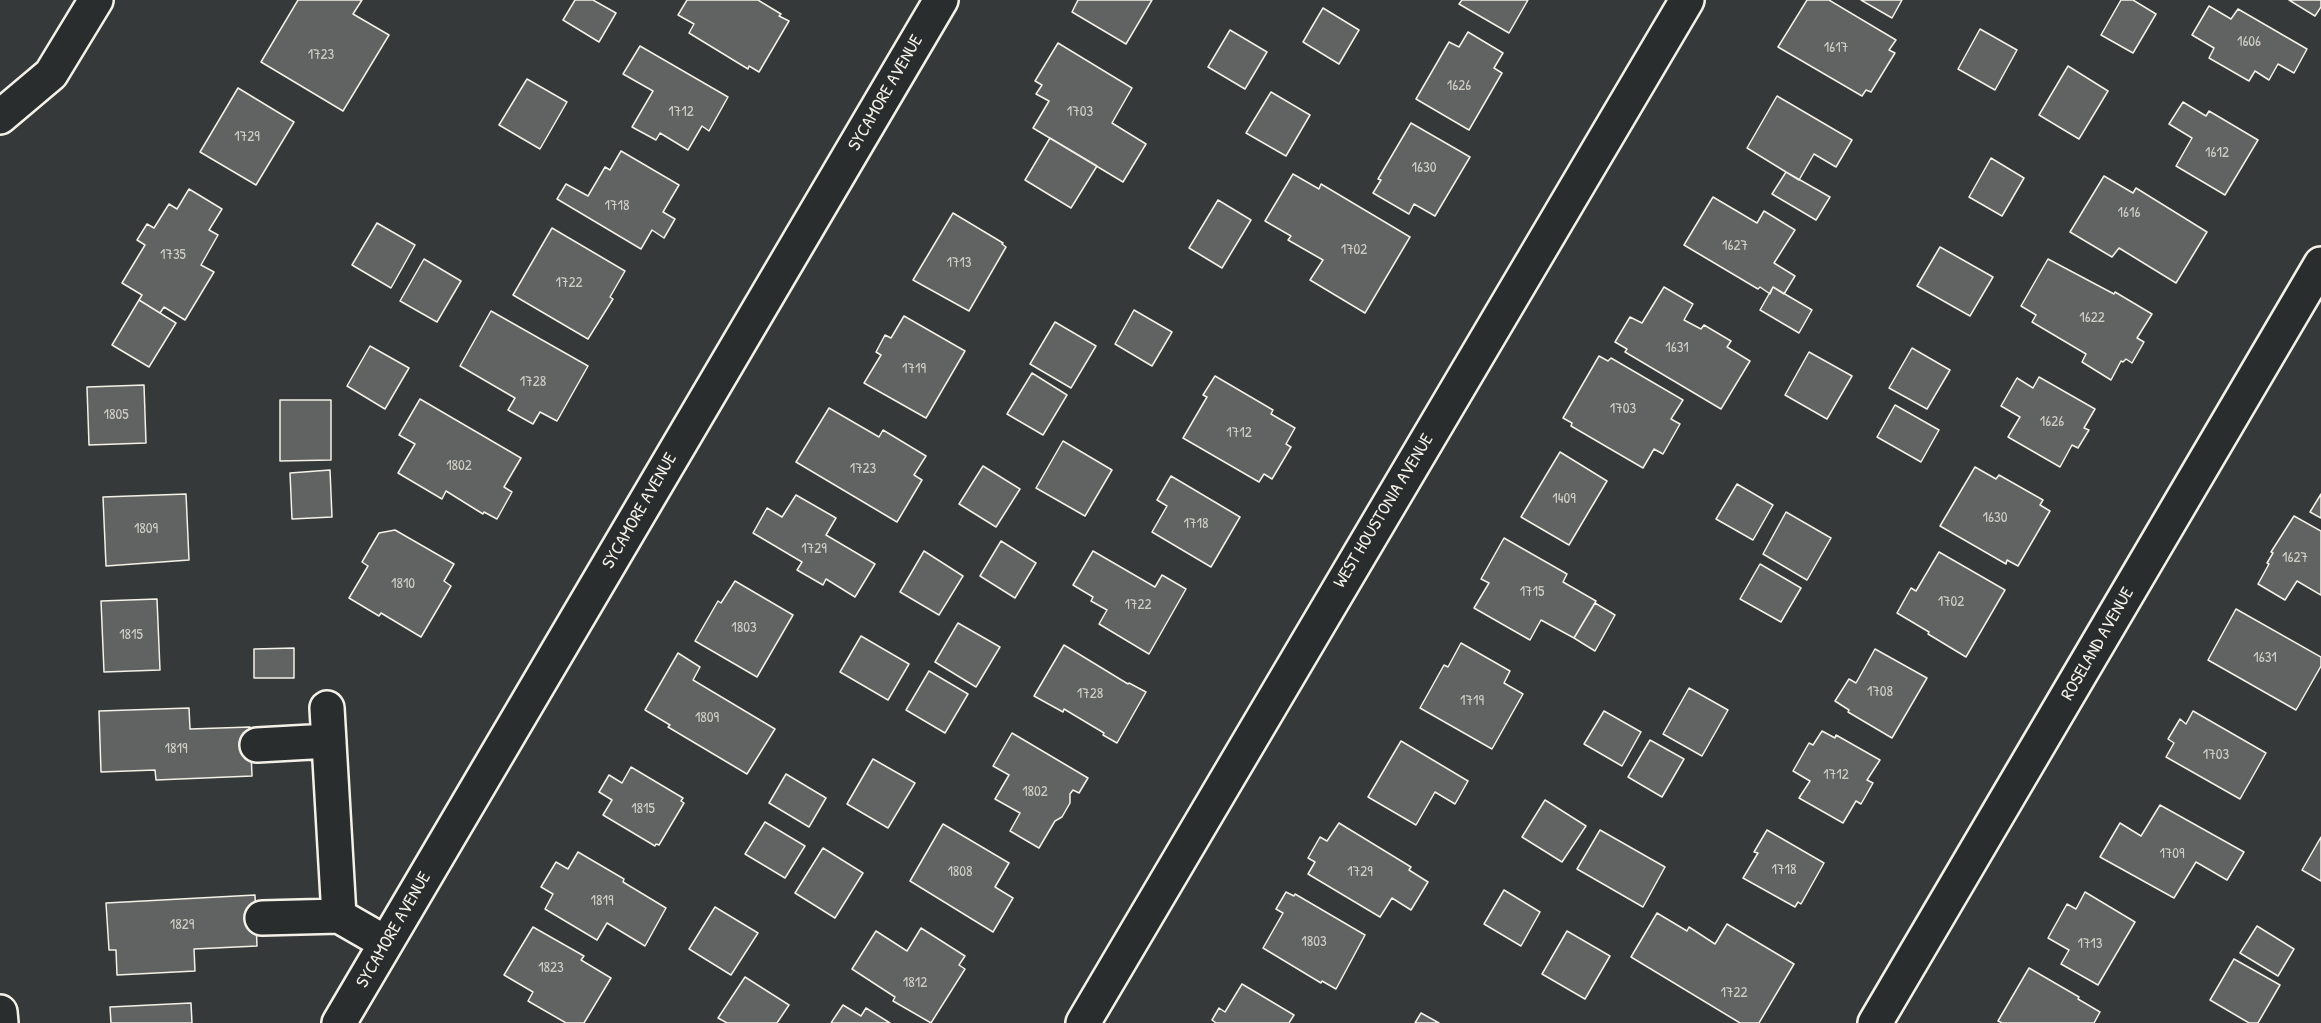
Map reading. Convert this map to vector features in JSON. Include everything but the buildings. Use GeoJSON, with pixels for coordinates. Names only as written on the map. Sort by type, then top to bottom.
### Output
{"type":"FeatureCollection","features":[{"type":"Feature","properties":{"kind":"street"},"geometry":{"type":"LineString","coordinates":[[0,117],[51,75],[96,0]]}},
{"type":"Feature","properties":{"kind":"street","name":"SYCAMORE AVENUE"},"geometry":{"type":"LineString","coordinates":[[339,1023],[941,0]]}},
{"type":"Feature","properties":{"kind":"street","name":"WEST HOUSTONIA AVENUE"},"geometry":{"type":"LineString","coordinates":[[1083,1023],[1687,0]]}},
{"type":"Feature","properties":{"kind":"street","name":"ROSELAND AVENUE"},"geometry":{"type":"LineString","coordinates":[[1875,1023],[2321,264]]}},
{"type":"Feature","properties":{"kind":"street"},"geometry":{"type":"LineString","coordinates":[[327,708],[339,916]]}},
{"type":"Feature","properties":{"kind":"street"},"geometry":{"type":"LineString","coordinates":[[257,745],[329,741]]}},
{"type":"Feature","properties":{"kind":"street"},"geometry":{"type":"LineString","coordinates":[[262,918],[339,916],[386,943]]}},
{"type":"Feature","properties":{"kind":"street"},"geometry":{"type":"LineString","coordinates":[[0,1012],[1,1023]]}}]}
